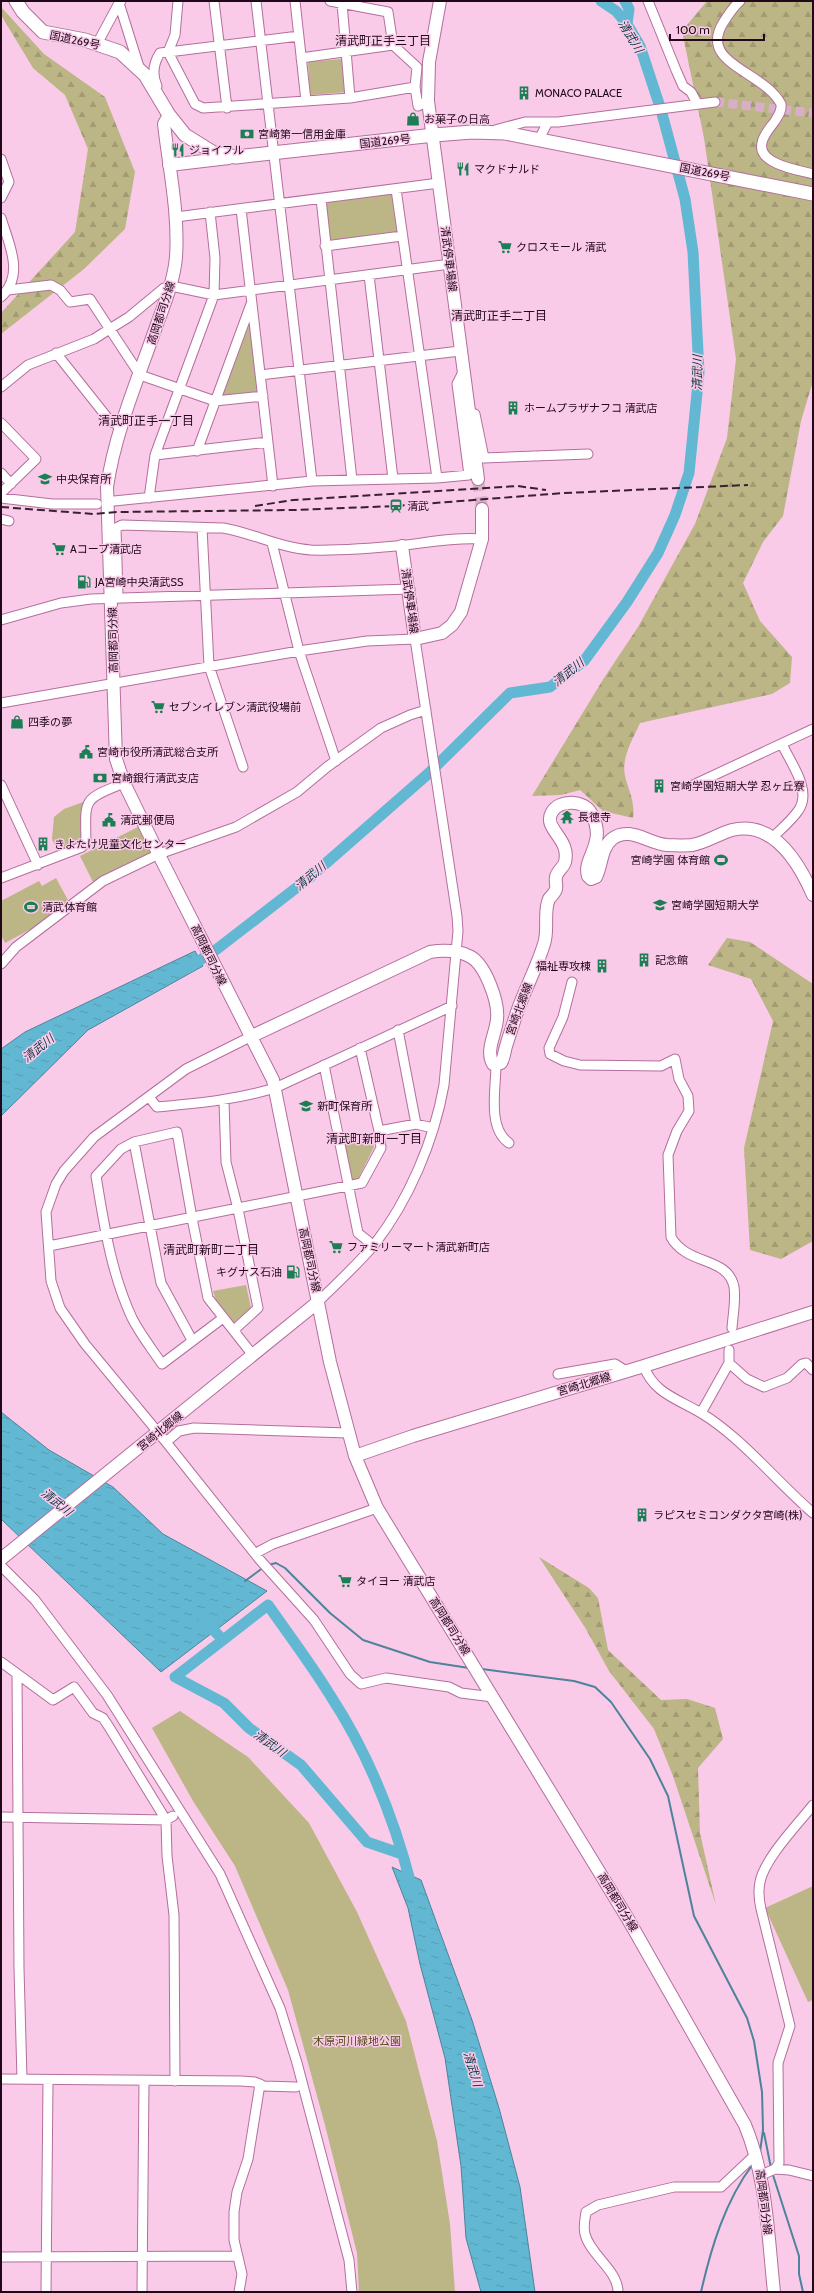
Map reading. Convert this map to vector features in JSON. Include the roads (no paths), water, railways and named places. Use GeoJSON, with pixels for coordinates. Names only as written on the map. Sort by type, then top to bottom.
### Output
{"type":"FeatureCollection","features":[{"type":"Feature","properties":{"kind":"highway","name":"国道269号"},"geometry":{"type":"LineString","coordinates":[[16,1],[23,12],[43,32],[96,44],[120,52],[140,70],[169,115],[185,135],[214,152],[236,157],[434,135],[472,132],[505,133],[539,138],[813,194]]}},
{"type":"Feature","properties":{"kind":"main road"},"geometry":{"type":"LineString","coordinates":[[434,135],[428,101],[429,62],[438,6]]}},
{"type":"Feature","properties":{"kind":"main road","name":"高岡都司分線"},"geometry":{"type":"LineString","coordinates":[[169,115],[164,124],[176,217],[176,258],[170,286],[122,427],[110,467],[107,486],[115,598],[113,683],[116,759],[124,783],[220,980],[275,1088],[318,1302],[355,1456],[378,1508],[672,1992],[736,2107],[756,2154],[762,2175],[774,2292]]}},
{"type":"Feature","properties":{"kind":"main road","name":"清武停車場線"},"geometry":{"type":"LineString","coordinates":[[434,135],[460,351],[478,479]]}},
{"type":"Feature","properties":{"kind":"main road"},"geometry":{"type":"LineString","coordinates":[[169,165],[236,157]]}},
{"type":"Feature","properties":{"kind":"main road","name":"清武停車場線"},"geometry":{"type":"LineString","coordinates":[[402,546],[410,589],[416,640],[442,633],[452,625],[461,612],[482,539],[482,509]]}},
{"type":"Feature","properties":{"kind":"main road","name":"宮崎北郷線"},"geometry":{"type":"LineString","coordinates":[[250,1037],[430,952],[456,952],[471,956],[480,965],[493,992],[497,1004],[498,1018],[490,1048],[490,1058],[496,1065],[501,1063],[506,1055],[509,1036],[545,943],[549,900],[556,890],[556,877],[565,863],[566,852],[563,840],[552,829],[550,820],[552,812],[560,805],[571,802],[581,804],[590,811],[596,825],[594,852],[586,866],[588,876],[591,879],[596,877],[600,870],[606,847],[611,839],[620,834],[631,833],[665,845],[692,845],[732,830],[748,829],[762,832],[789,852],[800,868],[813,895]]}},
{"type":"Feature","properties":{"kind":"main road","name":"宮崎北郷線"},"geometry":{"type":"LineString","coordinates":[[1,1561],[160,1436],[252,1354],[318,1302]]}},
{"type":"Feature","properties":{"kind":"main road","name":"宮崎北郷線"},"geometry":{"type":"LineString","coordinates":[[355,1456],[413,1436],[644,1366],[813,1312]]}},
{"type":"Feature","properties":{"kind":"street"},"geometry":{"type":"LineString","coordinates":[[178,1],[175,35],[168,52],[195,104],[203,108],[227,108],[350,98],[415,87]]}},
{"type":"Feature","properties":{"kind":"street"},"geometry":{"type":"LineString","coordinates":[[214,1],[227,108]]}},
{"type":"Feature","properties":{"kind":"street"},"geometry":{"type":"LineString","coordinates":[[256,1],[281,204],[312,481]]}},
{"type":"Feature","properties":{"kind":"street"},"geometry":{"type":"LineString","coordinates":[[295,1],[306,101]]}},
{"type":"Feature","properties":{"kind":"street"},"geometry":{"type":"LineString","coordinates":[[330,1],[388,12],[393,45],[417,67],[415,87],[418,106],[428,101]]}},
{"type":"Feature","properties":{"kind":"street"},"geometry":{"type":"LineString","coordinates":[[648,1],[683,86],[691,92],[692,104]]}},
{"type":"Feature","properties":{"kind":"street"},"geometry":{"type":"LineString","coordinates":[[740,1],[727,17],[718,34],[716,41],[718,49],[729,61],[768,87],[781,104],[779,115],[762,141],[761,148],[766,158],[777,164],[813,174]]}},
{"type":"Feature","properties":{"kind":"street"},"geometry":{"type":"LineString","coordinates":[[96,44],[120,2]]}},
{"type":"Feature","properties":{"kind":"street"},"geometry":{"type":"LineString","coordinates":[[120,2],[140,70]]}},
{"type":"Feature","properties":{"kind":"street"},"geometry":{"type":"LineString","coordinates":[[342,3],[350,98]]}},
{"type":"Feature","properties":{"kind":"street"},"geometry":{"type":"LineString","coordinates":[[169,115],[153,77],[156,59],[160,54],[299,36]]}},
{"type":"Feature","properties":{"kind":"street"},"geometry":{"type":"LineString","coordinates":[[301,58],[393,45]]}},
{"type":"Feature","properties":{"kind":"street"},"geometry":{"type":"LineString","coordinates":[[472,132],[496,129],[525,122],[558,122],[715,102]]}},
{"type":"Feature","properties":{"kind":"street"},"geometry":{"type":"LineString","coordinates":[[539,138],[548,122]]}},
{"type":"Feature","properties":{"kind":"street"},"geometry":{"type":"LineString","coordinates":[[1,159],[9,182],[1,198]]}},
{"type":"Feature","properties":{"kind":"street"},"geometry":{"type":"LineString","coordinates":[[176,217],[439,183]]}},
{"type":"Feature","properties":{"kind":"street"},"geometry":{"type":"LineString","coordinates":[[396,189],[436,478]]}},
{"type":"Feature","properties":{"kind":"street"},"geometry":{"type":"LineString","coordinates":[[321,199],[328,280],[352,480]]}},
{"type":"Feature","properties":{"kind":"street"},"geometry":{"type":"LineString","coordinates":[[241,209],[273,486]]}},
{"type":"Feature","properties":{"kind":"street"},"geometry":{"type":"LineString","coordinates":[[149,498],[155,455],[181,389],[214,295],[215,258],[210,212]]}},
{"type":"Feature","properties":{"kind":"street"},"geometry":{"type":"LineString","coordinates":[[1,218],[15,266],[14,278],[5,294]]}},
{"type":"Feature","properties":{"kind":"street"},"geometry":{"type":"LineString","coordinates":[[325,246],[402,236]]}},
{"type":"Feature","properties":{"kind":"street"},"geometry":{"type":"LineString","coordinates":[[1,387],[28,365],[94,339],[129,317],[164,288],[170,286],[214,295],[450,264]]}},
{"type":"Feature","properties":{"kind":"street"},"geometry":{"type":"LineString","coordinates":[[369,275],[393,479]]}},
{"type":"Feature","properties":{"kind":"street"},"geometry":{"type":"LineString","coordinates":[[5,294],[52,285],[60,290],[70,302],[90,300],[108,330],[140,375],[215,401],[263,396]]}},
{"type":"Feature","properties":{"kind":"street"},"geometry":{"type":"LineString","coordinates":[[197,450],[252,301]]}},
{"type":"Feature","properties":{"kind":"street"},"geometry":{"type":"LineString","coordinates":[[260,375],[460,351]]}},
{"type":"Feature","properties":{"kind":"street"},"geometry":{"type":"LineString","coordinates":[[56,353],[110,421],[122,427]]}},
{"type":"Feature","properties":{"kind":"street"},"geometry":{"type":"LineString","coordinates":[[463,372],[469,386],[484,458],[588,454]]}},
{"type":"Feature","properties":{"kind":"street"},"geometry":{"type":"LineString","coordinates":[[114,501],[312,481],[436,478],[469,475],[457,384],[463,372]]}},
{"type":"Feature","properties":{"kind":"street"},"geometry":{"type":"LineString","coordinates":[[1,493],[36,459],[3,429]]}},
{"type":"Feature","properties":{"kind":"street"},"geometry":{"type":"LineString","coordinates":[[155,455],[268,442]]}},
{"type":"Feature","properties":{"kind":"street"},"geometry":{"type":"LineString","coordinates":[[1,473],[11,484]]}},
{"type":"Feature","properties":{"kind":"street"},"geometry":{"type":"LineString","coordinates":[[1,498],[52,504],[97,504]]}},
{"type":"Feature","properties":{"kind":"street"},"geometry":{"type":"LineString","coordinates":[[115,598],[116,528],[122,525],[235,530],[293,548],[312,550],[402,546],[467,538],[482,539]]}},
{"type":"Feature","properties":{"kind":"street"},"geometry":{"type":"LineString","coordinates":[[202,528],[209,666],[243,767]]}},
{"type":"Feature","properties":{"kind":"street"},"geometry":{"type":"LineString","coordinates":[[272,542],[299,651],[336,761]]}},
{"type":"Feature","properties":{"kind":"street"},"geometry":{"type":"LineString","coordinates":[[1,620],[74,600],[410,589]]}},
{"type":"Feature","properties":{"kind":"street"},"geometry":{"type":"LineString","coordinates":[[1,703],[299,651],[367,641],[416,640],[448,860],[458,916],[452,1006],[444,1085],[440,1107],[433,1128],[408,1190],[373,1245],[318,1302]]}},
{"type":"Feature","properties":{"kind":"street"},"geometry":{"type":"LineString","coordinates":[[1,964],[16,947],[103,881],[236,827],[297,792],[381,728],[410,714],[426,710]]}},
{"type":"Feature","properties":{"kind":"street"},"geometry":{"type":"LineString","coordinates":[[693,785],[813,729]]}},
{"type":"Feature","properties":{"kind":"street"},"geometry":{"type":"LineString","coordinates":[[772,838],[798,811],[803,800],[802,786],[782,744]]}},
{"type":"Feature","properties":{"kind":"street"},"geometry":{"type":"LineString","coordinates":[[1,878],[82,847],[86,842],[86,814],[89,800],[124,783]]}},
{"type":"Feature","properties":{"kind":"street"},"geometry":{"type":"LineString","coordinates":[[1,785],[38,865]]}},
{"type":"Feature","properties":{"kind":"street"},"geometry":{"type":"LineString","coordinates":[[572,982],[563,1017],[549,1048],[550,1054],[564,1061],[580,1066],[660,1066],[675,1059],[679,1079],[688,1096],[688,1112],[677,1131],[668,1155],[667,1175],[671,1212],[670,1237],[684,1253],[725,1270],[734,1286],[732,1328]]}},
{"type":"Feature","properties":{"kind":"street"},"geometry":{"type":"LineString","coordinates":[[149,1097],[158,1107],[224,1101],[275,1088],[452,1006]]}},
{"type":"Feature","properties":{"kind":"street"},"geometry":{"type":"LineString","coordinates":[[398,1030],[416,1124]]}},
{"type":"Feature","properties":{"kind":"street"},"geometry":{"type":"LineString","coordinates":[[250,1037],[186,1069],[94,1137],[64,1171],[56,1184],[46,1212],[51,1281],[60,1308],[85,1344],[256,1553],[260,1560],[314,1620],[350,1674],[361,1684],[386,1678],[449,1687],[461,1693],[493,1697]]}},
{"type":"Feature","properties":{"kind":"street"},"geometry":{"type":"LineString","coordinates":[[49,1246],[362,1183],[381,1148],[379,1131],[360,1048]]}},
{"type":"Feature","properties":{"kind":"street"},"geometry":{"type":"LineString","coordinates":[[324,1065],[358,1233],[373,1245]]}},
{"type":"Feature","properties":{"kind":"street"},"geometry":{"type":"LineString","coordinates":[[496,1065],[496,1120],[500,1135],[509,1143]]}},
{"type":"Feature","properties":{"kind":"street"},"geometry":{"type":"LineString","coordinates":[[224,1101],[226,1162],[238,1209],[258,1308],[234,1330]]}},
{"type":"Feature","properties":{"kind":"street"},"geometry":{"type":"LineString","coordinates":[[379,1131],[416,1124],[433,1128]]}},
{"type":"Feature","properties":{"kind":"street"},"geometry":{"type":"LineString","coordinates":[[223,1318],[162,1364],[133,1320],[119,1289],[105,1235],[96,1176],[121,1149],[134,1142],[177,1132],[208,1298],[252,1354]]}},
{"type":"Feature","properties":{"kind":"street"},"geometry":{"type":"LineString","coordinates":[[134,1142],[161,1283],[192,1340]]}},
{"type":"Feature","properties":{"kind":"street"},"geometry":{"type":"LineString","coordinates":[[701,1413],[729,1363],[729,1350]]}},
{"type":"Feature","properties":{"kind":"street"},"geometry":{"type":"LineString","coordinates":[[729,1363],[747,1379],[764,1387],[787,1378],[802,1364],[806,1364],[813,1370]]}},
{"type":"Feature","properties":{"kind":"street"},"geometry":{"type":"LineString","coordinates":[[558,1374],[615,1364],[626,1371]]}},
{"type":"Feature","properties":{"kind":"street"},"geometry":{"type":"LineString","coordinates":[[644,1366],[648,1378],[657,1389],[701,1413],[722,1427],[813,1513]]}},
{"type":"Feature","properties":{"kind":"street"},"geometry":{"type":"LineString","coordinates":[[160,1436],[194,1428],[348,1432]]}},
{"type":"Feature","properties":{"kind":"street"},"geometry":{"type":"LineString","coordinates":[[256,1553],[273,1544],[378,1508]]}},
{"type":"Feature","properties":{"kind":"street"},"geometry":{"type":"LineString","coordinates":[[1,1561],[35,1600],[94,1677],[125,1721],[220,1874],[242,1920],[280,2008],[310,2110],[349,2260],[352,2292]]}},
{"type":"Feature","properties":{"kind":"street"},"geometry":{"type":"LineString","coordinates":[[1,1662],[53,1700],[74,1687],[93,1713],[103,1718],[170,1818]]}},
{"type":"Feature","properties":{"kind":"street"},"geometry":{"type":"LineString","coordinates":[[17,1674],[22,2079]]}},
{"type":"Feature","properties":{"kind":"street"},"geometry":{"type":"LineString","coordinates":[[171,1796],[167,1856],[174,1914],[175,2080]]}},
{"type":"Feature","properties":{"kind":"street"},"geometry":{"type":"LineString","coordinates":[[775,2169],[779,2163],[778,2063],[790,2026],[761,1910],[758,1890],[763,1871],[812,1807]]}},
{"type":"Feature","properties":{"kind":"street"},"geometry":{"type":"LineString","coordinates":[[1,1817],[170,1818],[193,1830]]}},
{"type":"Feature","properties":{"kind":"street"},"geometry":{"type":"LineString","coordinates":[[297,2063],[294,2067],[296,2088],[301,2100],[310,2110]]}},
{"type":"Feature","properties":{"kind":"street"},"geometry":{"type":"LineString","coordinates":[[1,2079],[48,2081],[241,2081],[296,2088]]}},
{"type":"Feature","properties":{"kind":"street"},"geometry":{"type":"LineString","coordinates":[[46,2292],[48,2081]]}},
{"type":"Feature","properties":{"kind":"street"},"geometry":{"type":"LineString","coordinates":[[142,2292],[144,2081]]}},
{"type":"Feature","properties":{"kind":"street"},"geometry":{"type":"LineString","coordinates":[[239,2292],[242,2274],[234,2240],[234,2212],[237,2192],[248,2159],[260,2084]]}},
{"type":"Feature","properties":{"kind":"street"},"geometry":{"type":"LineString","coordinates":[[618,2292],[617,2282],[592,2250],[585,2234],[586,2212],[598,2205],[674,2187],[721,2188],[756,2154]]}},
{"type":"Feature","properties":{"kind":"street"},"geometry":{"type":"LineString","coordinates":[[762,2175],[775,2169],[789,2170],[813,2176]]}},
{"type":"Feature","properties":{"kind":"street"},"geometry":{"type":"LineString","coordinates":[[1,2257],[237,2256]]}},
{"type":"Feature","properties":{"kind":"water"},"geometry":{"type":"Polygon","coordinates":[[[195,951],[203,966],[88,1030],[1,1116],[1,1049],[25,1032],[195,951]]]}},
{"type":"Feature","properties":{"kind":"water"},"geometry":{"type":"Polygon","coordinates":[[[1,1412],[49,1450],[113,1487],[163,1534],[267,1591],[161,1672],[1,1519],[1,1412]]]}},
{"type":"Feature","properties":{"kind":"water"},"geometry":{"type":"Polygon","coordinates":[[[392,1867],[421,1880],[472,2020],[499,2108],[520,2187],[535,2292],[481,2292],[466,2238],[461,2166],[445,2058],[420,1964],[408,1908],[392,1867]]]}},
{"type":"Feature","properties":{"kind":"waterway","name":"清武川"},"geometry":{"type":"LineString","coordinates":[[188,968],[217,949],[309,878],[429,773],[510,693],[550,687],[584,661],[627,602],[658,553],[675,515],[689,473],[699,373],[693,252],[685,199],[661,110],[640,46],[627,24],[616,11],[601,1]]}},
{"type":"Feature","properties":{"kind":"waterway"},"geometry":{"type":"LineString","coordinates":[[625,1],[629,9],[627,24]]}},
{"type":"Feature","properties":{"kind":"waterway"},"geometry":{"type":"LineString","coordinates":[[268,1565],[276,1563],[285,1568],[330,1613],[363,1640],[430,1662],[469,1668]]}},
{"type":"Feature","properties":{"kind":"waterway"},"geometry":{"type":"LineString","coordinates":[[245,1581],[264,1567]]}},
{"type":"Feature","properties":{"kind":"waterway","name":"清武川"},"geometry":{"type":"LineString","coordinates":[[204,1620],[223,1640],[268,1605],[323,1683],[356,1740],[389,1813],[412,1888]]}},
{"type":"Feature","properties":{"kind":"waterway","name":"清武川"},"geometry":{"type":"LineString","coordinates":[[223,1640],[175,1677],[224,1703],[249,1728],[301,1765],[367,1842],[402,1854]]}},
{"type":"Feature","properties":{"kind":"waterway"},"geometry":{"type":"LineString","coordinates":[[482,1669],[574,1681],[595,1687],[611,1702],[650,1759],[668,1796],[694,1916],[747,2018],[754,2041],[762,2092],[763,2130],[760,2152]]}},
{"type":"Feature","properties":{"kind":"waterway"},"geometry":{"type":"LineString","coordinates":[[764,2133],[771,2168]]}},
{"type":"Feature","properties":{"kind":"waterway"},"geometry":{"type":"LineString","coordinates":[[701,2292],[709,2259],[720,2225],[734,2193],[753,2164]]}},
{"type":"Feature","properties":{"kind":"waterway"},"geometry":{"type":"LineString","coordinates":[[772,2172],[799,2256],[799,2274],[803,2292]]}},
{"type":"Feature","properties":{"kind":"tunnel"},"geometry":{"type":"LineString","coordinates":[[715,102],[813,113]]}},
{"type":"Feature","properties":{"kind":"tunnel"},"geometry":{"type":"LineString","coordinates":[[478,479],[482,509]]}},
{"type":"Feature","properties":{"kind":"railway"},"geometry":{"type":"LineString","coordinates":[[1,507],[94,514],[118,512],[294,510],[396,506],[564,493],[748,485]]}},
{"type":"Feature","properties":{"kind":"railway"},"geometry":{"type":"LineString","coordinates":[[255,506],[293,500],[518,486],[546,490]]}},
{"type":"Feature","properties":{"kind":"place","name":"MONACO PALACE"},"geometry":{"type":"Point","coordinates":[524,93]}},
{"type":"Feature","properties":{"kind":"place","name":"お菓子の日高"},"geometry":{"type":"Point","coordinates":[413,119]}},
{"type":"Feature","properties":{"kind":"place","name":"宮崎第一信用金庫"},"geometry":{"type":"Point","coordinates":[247,134]}},
{"type":"Feature","properties":{"kind":"place","name":"ジョイフル"},"geometry":{"type":"Point","coordinates":[178,150]}},
{"type":"Feature","properties":{"kind":"place","name":"マクドナルド"},"geometry":{"type":"Point","coordinates":[463,169]}},
{"type":"Feature","properties":{"kind":"place","name":"クロスモール 清武"},"geometry":{"type":"Point","coordinates":[505,247]}},
{"type":"Feature","properties":{"kind":"place","name":"ホームプラザナフコ 清武店"},"geometry":{"type":"Point","coordinates":[513,408]}},
{"type":"Feature","properties":{"kind":"place","name":"中央保育所"},"geometry":{"type":"Point","coordinates":[45,479]}},
{"type":"Feature","properties":{"kind":"place","name":"清武"},"geometry":{"type":"Point","coordinates":[396,506]}},
{"type":"Feature","properties":{"kind":"place","name":"Aコープ清武店"},"geometry":{"type":"Point","coordinates":[59,549]}},
{"type":"Feature","properties":{"kind":"place","name":"JA宮崎中央清武SS"},"geometry":{"type":"Point","coordinates":[84,582]}},
{"type":"Feature","properties":{"kind":"place","name":"セブンイレブン清武役場前"},"geometry":{"type":"Point","coordinates":[158,707]}},
{"type":"Feature","properties":{"kind":"place","name":"四季の夢"},"geometry":{"type":"Point","coordinates":[17,722]}},
{"type":"Feature","properties":{"kind":"place","name":"宮崎市役所清武総合支所"},"geometry":{"type":"Point","coordinates":[86,752]}},
{"type":"Feature","properties":{"kind":"place","name":"宮崎銀行清武支店"},"geometry":{"type":"Point","coordinates":[100,778]}},
{"type":"Feature","properties":{"kind":"place","name":"宮崎学園短期大学 忍ヶ丘寮"},"geometry":{"type":"Point","coordinates":[659,786]}},
{"type":"Feature","properties":{"kind":"place","name":"長徳寺"},"geometry":{"type":"Point","coordinates":[567,817]}},
{"type":"Feature","properties":{"kind":"place","name":"清武郵便局"},"geometry":{"type":"Point","coordinates":[109,820]}},
{"type":"Feature","properties":{"kind":"place","name":"きよたけ児童文化センター"},"geometry":{"type":"Point","coordinates":[43,844]}},
{"type":"Feature","properties":{"kind":"place","name":"宮崎学園 体育館"},"geometry":{"type":"Point","coordinates":[721,860]}},
{"type":"Feature","properties":{"kind":"place","name":"宮崎学園短期大学"},"geometry":{"type":"Point","coordinates":[660,905]}},
{"type":"Feature","properties":{"kind":"place","name":"清武体育館"},"geometry":{"type":"Point","coordinates":[31,907]}},
{"type":"Feature","properties":{"kind":"place","name":"記念館"},"geometry":{"type":"Point","coordinates":[644,960]}},
{"type":"Feature","properties":{"kind":"place","name":"福祉専攻棟"},"geometry":{"type":"Point","coordinates":[602,966]}},
{"type":"Feature","properties":{"kind":"place","name":"新町保育所"},"geometry":{"type":"Point","coordinates":[306,1106]}},
{"type":"Feature","properties":{"kind":"place","name":"ファミリーマート清武新町店"},"geometry":{"type":"Point","coordinates":[336,1247]}},
{"type":"Feature","properties":{"kind":"place","name":"キグナス石油"},"geometry":{"type":"Point","coordinates":[293,1272]}},
{"type":"Feature","properties":{"kind":"place","name":"ラピスセミコンダクタ宮崎(株)"},"geometry":{"type":"Point","coordinates":[642,1515]}},
{"type":"Feature","properties":{"kind":"place","name":"タイヨー 清武店"},"geometry":{"type":"Point","coordinates":[345,1581]}},
{"type":"Feature","properties":{"kind":"district","name":"清武町正手三丁目"},"geometry":{"type":"Point","coordinates":[383,40]}},
{"type":"Feature","properties":{"kind":"district","name":"清武町正手二丁目"},"geometry":{"type":"Point","coordinates":[499,315]}},
{"type":"Feature","properties":{"kind":"district","name":"清武町正手一丁目"},"geometry":{"type":"Point","coordinates":[146,420]}},
{"type":"Feature","properties":{"kind":"district","name":"清武町新町一丁目"},"geometry":{"type":"Point","coordinates":[374,1138]}},
{"type":"Feature","properties":{"kind":"district","name":"清武町新町二丁目"},"geometry":{"type":"Point","coordinates":[211,1249]}},
{"type":"Feature","properties":{"kind":"park label","name":"木原河川緑地公園"},"geometry":{"type":"Point","coordinates":[357,2041]}}]}
